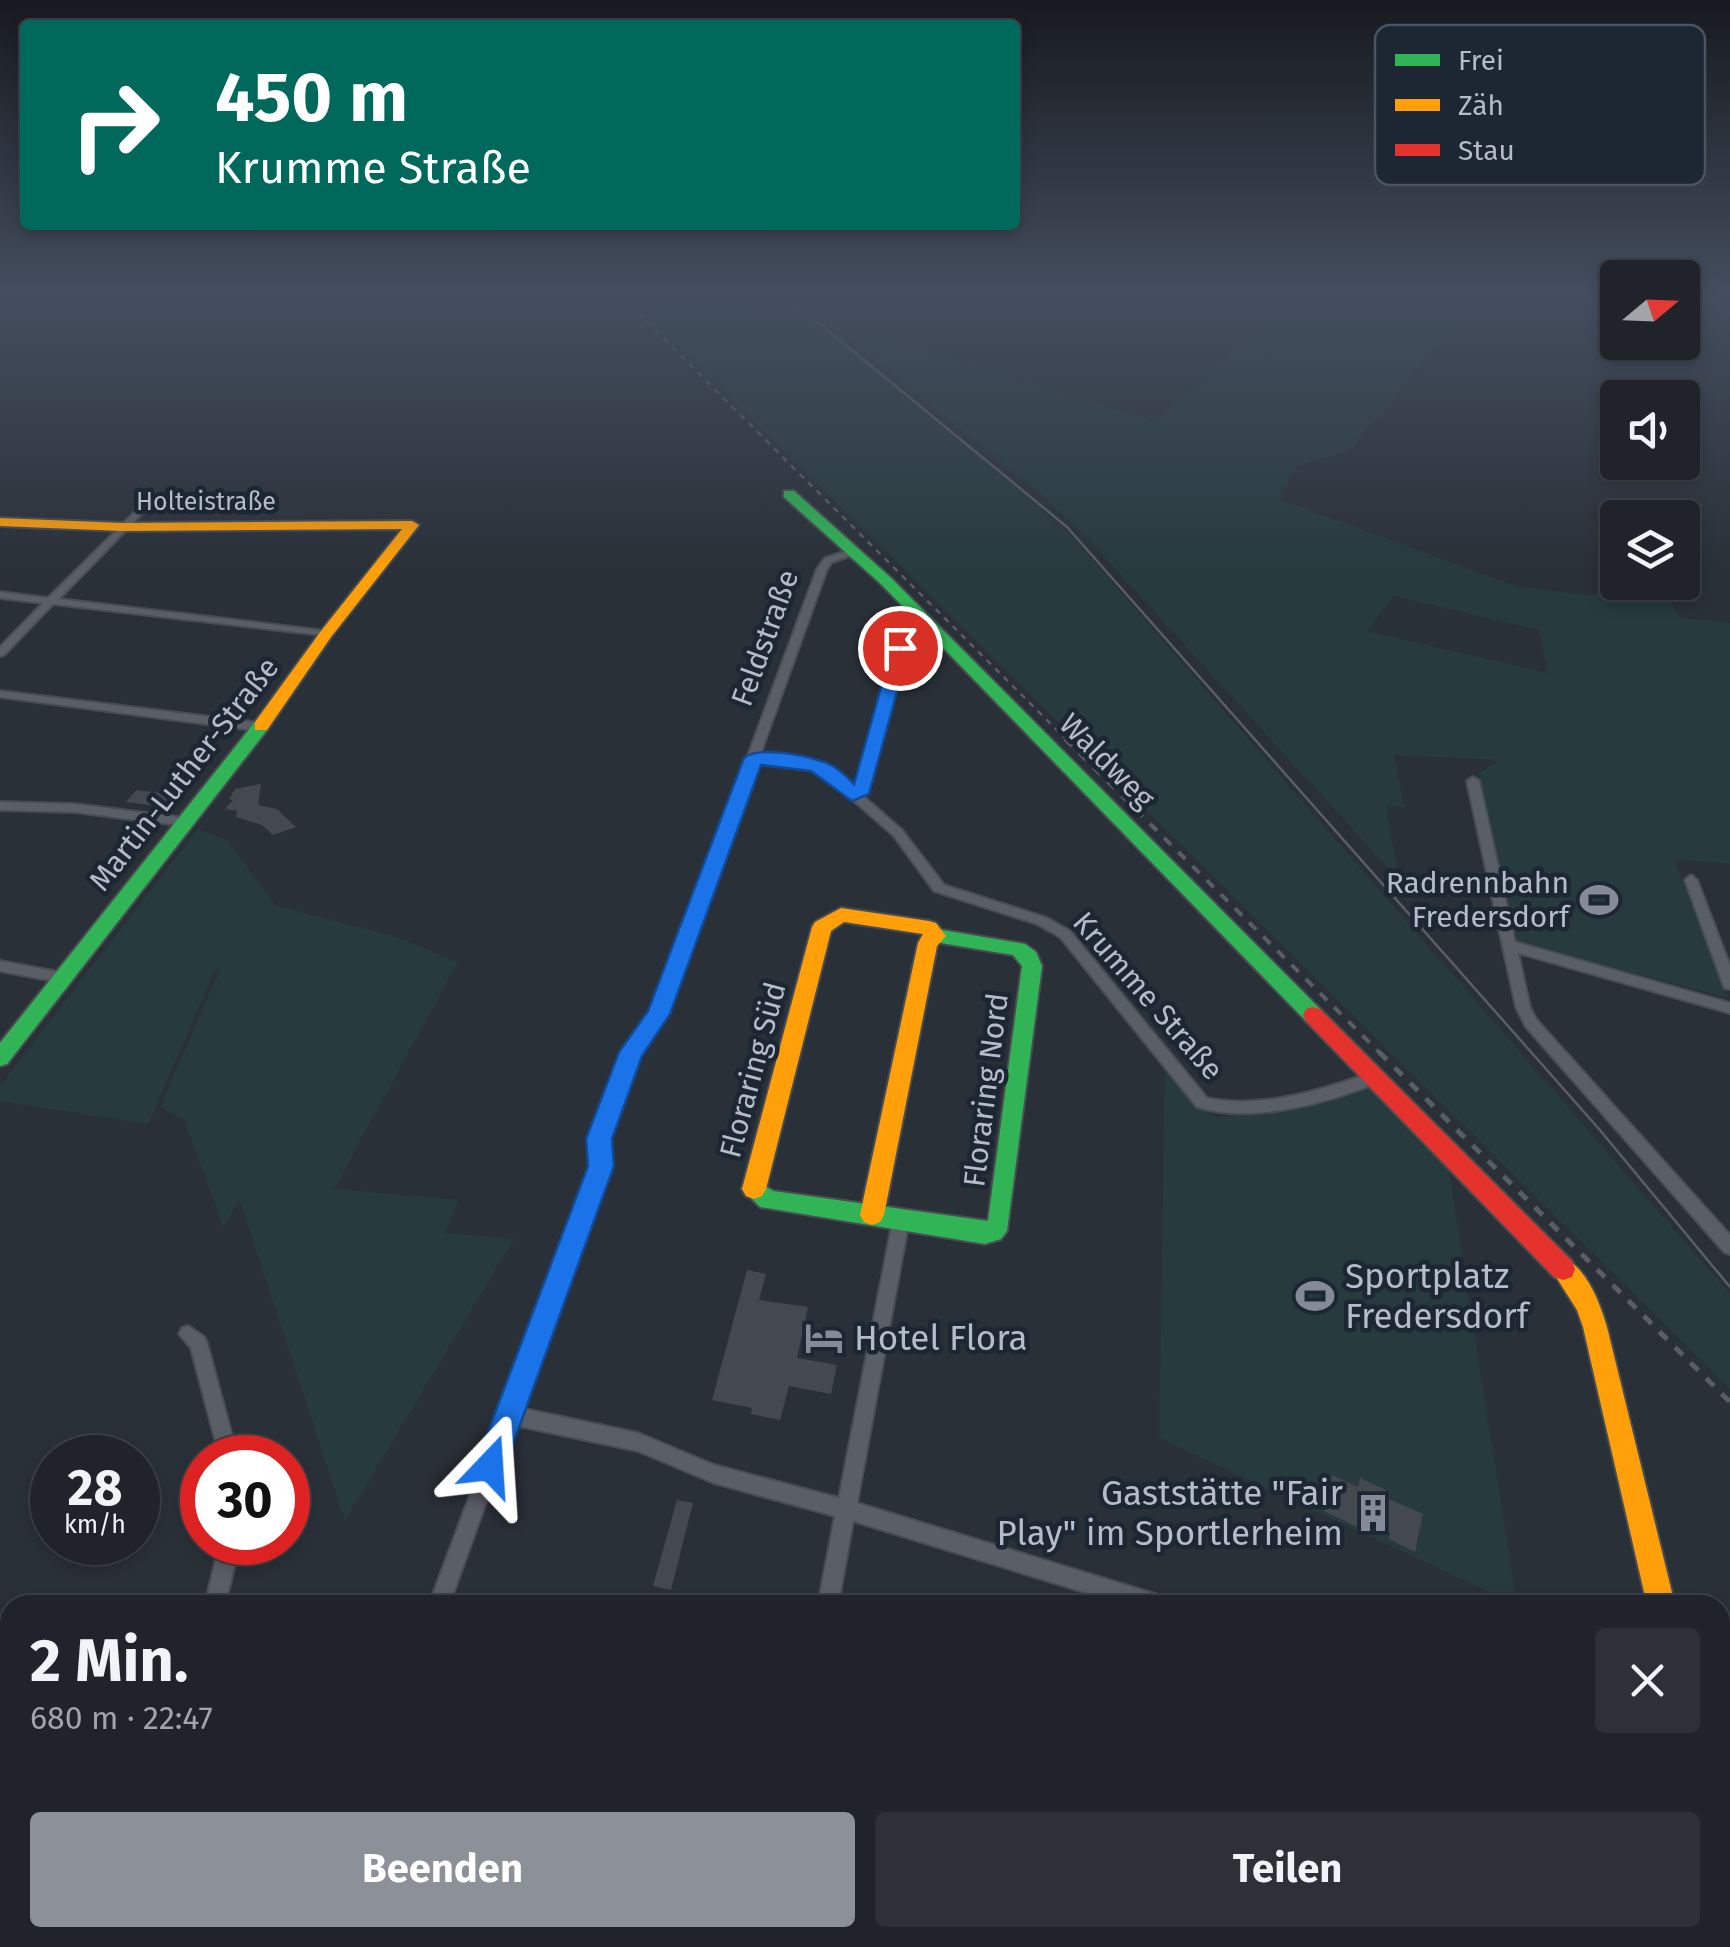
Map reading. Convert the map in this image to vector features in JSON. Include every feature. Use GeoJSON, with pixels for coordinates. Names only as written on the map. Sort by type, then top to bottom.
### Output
{"type":"FeatureCollection","features":[{"type":"Feature","properties":{"kind":"street","name":"Waldweg"},"geometry":{"type":"LineString","coordinates":[[790,494],[856,552],[937,633],[1566,1271],[1588,1305],[1659,1595]]}},
{"type":"Feature","properties":{"kind":"street"},"geometry":{"type":"LineString","coordinates":[[0,654],[154,496]]}},
{"type":"Feature","properties":{"kind":"street","name":"Holteistraße"},"geometry":{"type":"LineString","coordinates":[[0,522],[123,527],[412,524]]}},
{"type":"Feature","properties":{"kind":"street","name":"Martin-Luther-Straße"},"geometry":{"type":"LineString","coordinates":[[0,1058],[260,726],[326,634],[408,538],[412,524]]}},
{"type":"Feature","properties":{"kind":"street","name":"Feldstraße"},"geometry":{"type":"LineString","coordinates":[[443,1595],[601,1166],[599,1139],[608,1114],[631,1052],[659,1014],[825,562],[856,552]]}},
{"type":"Feature","properties":{"kind":"street"},"geometry":{"type":"LineString","coordinates":[[0,595],[326,634]]}},
{"type":"Feature","properties":{"kind":"street"},"geometry":{"type":"LineString","coordinates":[[852,794],[862,790],[898,652],[904,644],[937,633]]}},
{"type":"Feature","properties":{"kind":"street"},"geometry":{"type":"LineString","coordinates":[[0,694],[260,726]]}},
{"type":"Feature","properties":{"kind":"street","name":"Krumme Straße"},"geometry":{"type":"LineString","coordinates":[[754,758],[816,765],[834,775],[898,833],[942,890],[1042,920],[1065,934],[1202,1103],[1231,1109],[1321,1093],[1376,1078]]}},
{"type":"Feature","properties":{"kind":"street"},"geometry":{"type":"LineString","coordinates":[[1474,781],[1523,1007],[1531,1023],[1730,1246]]}},
{"type":"Feature","properties":{"kind":"street"},"geometry":{"type":"LineString","coordinates":[[0,806],[74,808],[186,822]]}},
{"type":"Feature","properties":{"kind":"street"},"geometry":{"type":"LineString","coordinates":[[1692,880],[1730,984]]}},
{"type":"Feature","properties":{"kind":"street","name":"Floraring Süd"},"geometry":{"type":"LineString","coordinates":[[900,1220],[768,1200],[756,1192],[753,1184],[822,927],[840,915],[932,932]]}},
{"type":"Feature","properties":{"kind":"street"},"geometry":{"type":"LineString","coordinates":[[872,1215],[932,932]]}},
{"type":"Feature","properties":{"kind":"street","name":"Floraring Nord"},"geometry":{"type":"LineString","coordinates":[[900,1220],[985,1234],[994,1232],[1000,1224],[1032,966],[1029,957],[1018,949],[932,932]]}},
{"type":"Feature","properties":{"kind":"street"},"geometry":{"type":"LineString","coordinates":[[1511,946],[1730,1008]]}},
{"type":"Feature","properties":{"kind":"street"},"geometry":{"type":"LineString","coordinates":[[0,966],[64,978]]}},
{"type":"Feature","properties":{"kind":"street"},"geometry":{"type":"LineString","coordinates":[[830,1595],[900,1220]]}},
{"type":"Feature","properties":{"kind":"street"},"geometry":{"type":"LineString","coordinates":[[188,1334],[198,1344],[224,1435]]}},
{"type":"Feature","properties":{"kind":"street"},"geometry":{"type":"LineString","coordinates":[[509,1415],[638,1442],[668,1452],[690,1467],[1125,1595]]}},
{"type":"Feature","properties":{"kind":"street"},"geometry":{"type":"LineString","coordinates":[[217,1595],[225,1565]]}},
{"type":"Feature","properties":{"kind":"green space"},"geometry":{"type":"Polygon","coordinates":[[[720,387],[897,387],[1073,537],[1730,1294],[1730,1389],[720,387]]]}},
{"type":"Feature","properties":{"kind":"green space"},"geometry":{"type":"Polygon","coordinates":[[[908,387],[1044,387],[1156,422],[1195,387],[1402,387],[1350,450],[1296,466],[1279,499],[1519,587],[1600,595],[1600,600],[1671,600],[1681,618],[1730,623],[1730,864],[1674,859],[1728,998],[1518,943],[1479,774],[1499,760],[1394,755],[1404,807],[1386,806],[1399,880],[1088,539],[1044,497],[908,387]],[[1394,596],[1367,631],[1548,673],[1539,630],[1394,596]]]}},
{"type":"Feature","properties":{"kind":"green space"},"geometry":{"type":"Polygon","coordinates":[[[198,829],[228,841],[276,906],[394,936],[458,962],[334,1189],[459,1200],[445,1233],[514,1239],[345,1521],[240,1201],[223,1226],[184,1119],[160,1107],[220,970],[215,970],[148,1124],[0,1101],[0,1086],[198,829]]]}},
{"type":"Feature","properties":{"kind":"green space","name":"Sportplatz Fredersdorf"},"geometry":{"type":"Polygon","coordinates":[[[1165,1070],[1192,1103],[1218,1118],[1376,1080],[1446,1153],[1515,1595],[1496,1595],[1159,1438],[1165,1070]]]}},
{"type":"Feature","properties":{"kind":"building"},"geometry":{"type":"Polygon","coordinates":[[[261,784],[258,805],[277,809],[296,827],[273,835],[262,825],[236,817],[237,811],[225,809],[233,800],[229,799],[235,789],[261,784]]]}},
{"type":"Feature","properties":{"kind":"building"},"geometry":{"type":"Polygon","coordinates":[[[136,790],[184,796],[174,808],[126,802],[136,790]]]}},
{"type":"Feature","properties":{"kind":"building"},"geometry":{"type":"Polygon","coordinates":[[[747,1270],[766,1274],[759,1300],[808,1307],[797,1358],[837,1365],[831,1394],[789,1386],[780,1420],[751,1414],[752,1408],[712,1400],[747,1270]]]}},
{"type":"Feature","properties":{"kind":"building","name":"Gaststätte \"Fair Play\" im Sportlerheim"},"geometry":{"type":"Polygon","coordinates":[[[1332,1475],[1358,1487],[1360,1478],[1386,1490],[1384,1497],[1423,1514],[1415,1552],[1389,1539],[1390,1533],[1359,1518],[1357,1527],[1324,1511],[1332,1475]]]}},
{"type":"Feature","properties":{"kind":"building"},"geometry":{"type":"Polygon","coordinates":[[[677,1500],[693,1503],[671,1590],[653,1586],[677,1500]]]}},
{"type":"Feature","properties":{"kind":"tram line"},"geometry":{"type":"LineString","coordinates":[[897,387],[1067,527],[1599,1129],[1730,1287]]}},
{"type":"Feature","properties":{"kind":"railway"},"geometry":{"type":"LineString","coordinates":[[712,387],[1068,741]]}},
{"type":"Feature","properties":{"kind":"railway"},"geometry":{"type":"LineString","coordinates":[[1065,739],[1381,1054]]}},
{"type":"Feature","properties":{"kind":"railway"},"geometry":{"type":"LineString","coordinates":[[1379,1052],[1730,1402]]}},
{"type":"Feature","properties":{"kind":"traffic: fast"},"geometry":{"type":"LineString","coordinates":[[789,494],[886,581],[1313,1015]]}},
{"type":"Feature","properties":{"kind":"traffic: fast"},"geometry":{"type":"LineString","coordinates":[[0,1058],[261,726]]}},
{"type":"Feature","properties":{"kind":"traffic: fast"},"geometry":{"type":"LineString","coordinates":[[754,1189],[768,1200],[985,1233],[993,1232],[999,1224],[1032,966],[1029,957],[1018,949],[936,936]]}},
{"type":"Feature","properties":{"kind":"traffic: slow"},"geometry":{"type":"LineString","coordinates":[[0,522],[123,527],[412,525],[326,634],[261,726]]}},
{"type":"Feature","properties":{"kind":"traffic: slow"},"geometry":{"type":"LineString","coordinates":[[754,1189],[822,927],[841,915],[929,928],[936,936],[928,943],[872,1215]]}},
{"type":"Feature","properties":{"kind":"traffic: slow"},"geometry":{"type":"LineString","coordinates":[[1563,1269],[1588,1305],[1595,1327],[1659,1595]]}},
{"type":"Feature","properties":{"kind":"traffic: jam"},"geometry":{"type":"LineString","coordinates":[[1313,1015],[1563,1269]]}},
{"type":"Feature","properties":{"kind":"place","name":"Radrennbahn Fredersdorf"},"geometry":{"type":"Point","coordinates":[1599,900]}},
{"type":"Feature","properties":{"kind":"place","name":"Sportplatz Fredersdorf"},"geometry":{"type":"Point","coordinates":[1315,1296]}},
{"type":"Feature","properties":{"kind":"place","name":"Hotel Flora"},"geometry":{"type":"Point","coordinates":[824,1338]}},
{"type":"Feature","properties":{"kind":"place","name":"Gaststätte \"Fair Play\" im Sportlerheim"},"geometry":{"type":"Point","coordinates":[1373,1513]}},
{"type":"Feature","properties":{"kind":"route"},"geometry":{"type":"LineString","coordinates":[[490,1466],[601,1166],[599,1139],[631,1052],[654,1026],[754,758],[816,765],[834,775],[852,794],[862,790],[900,648]]}}]}
